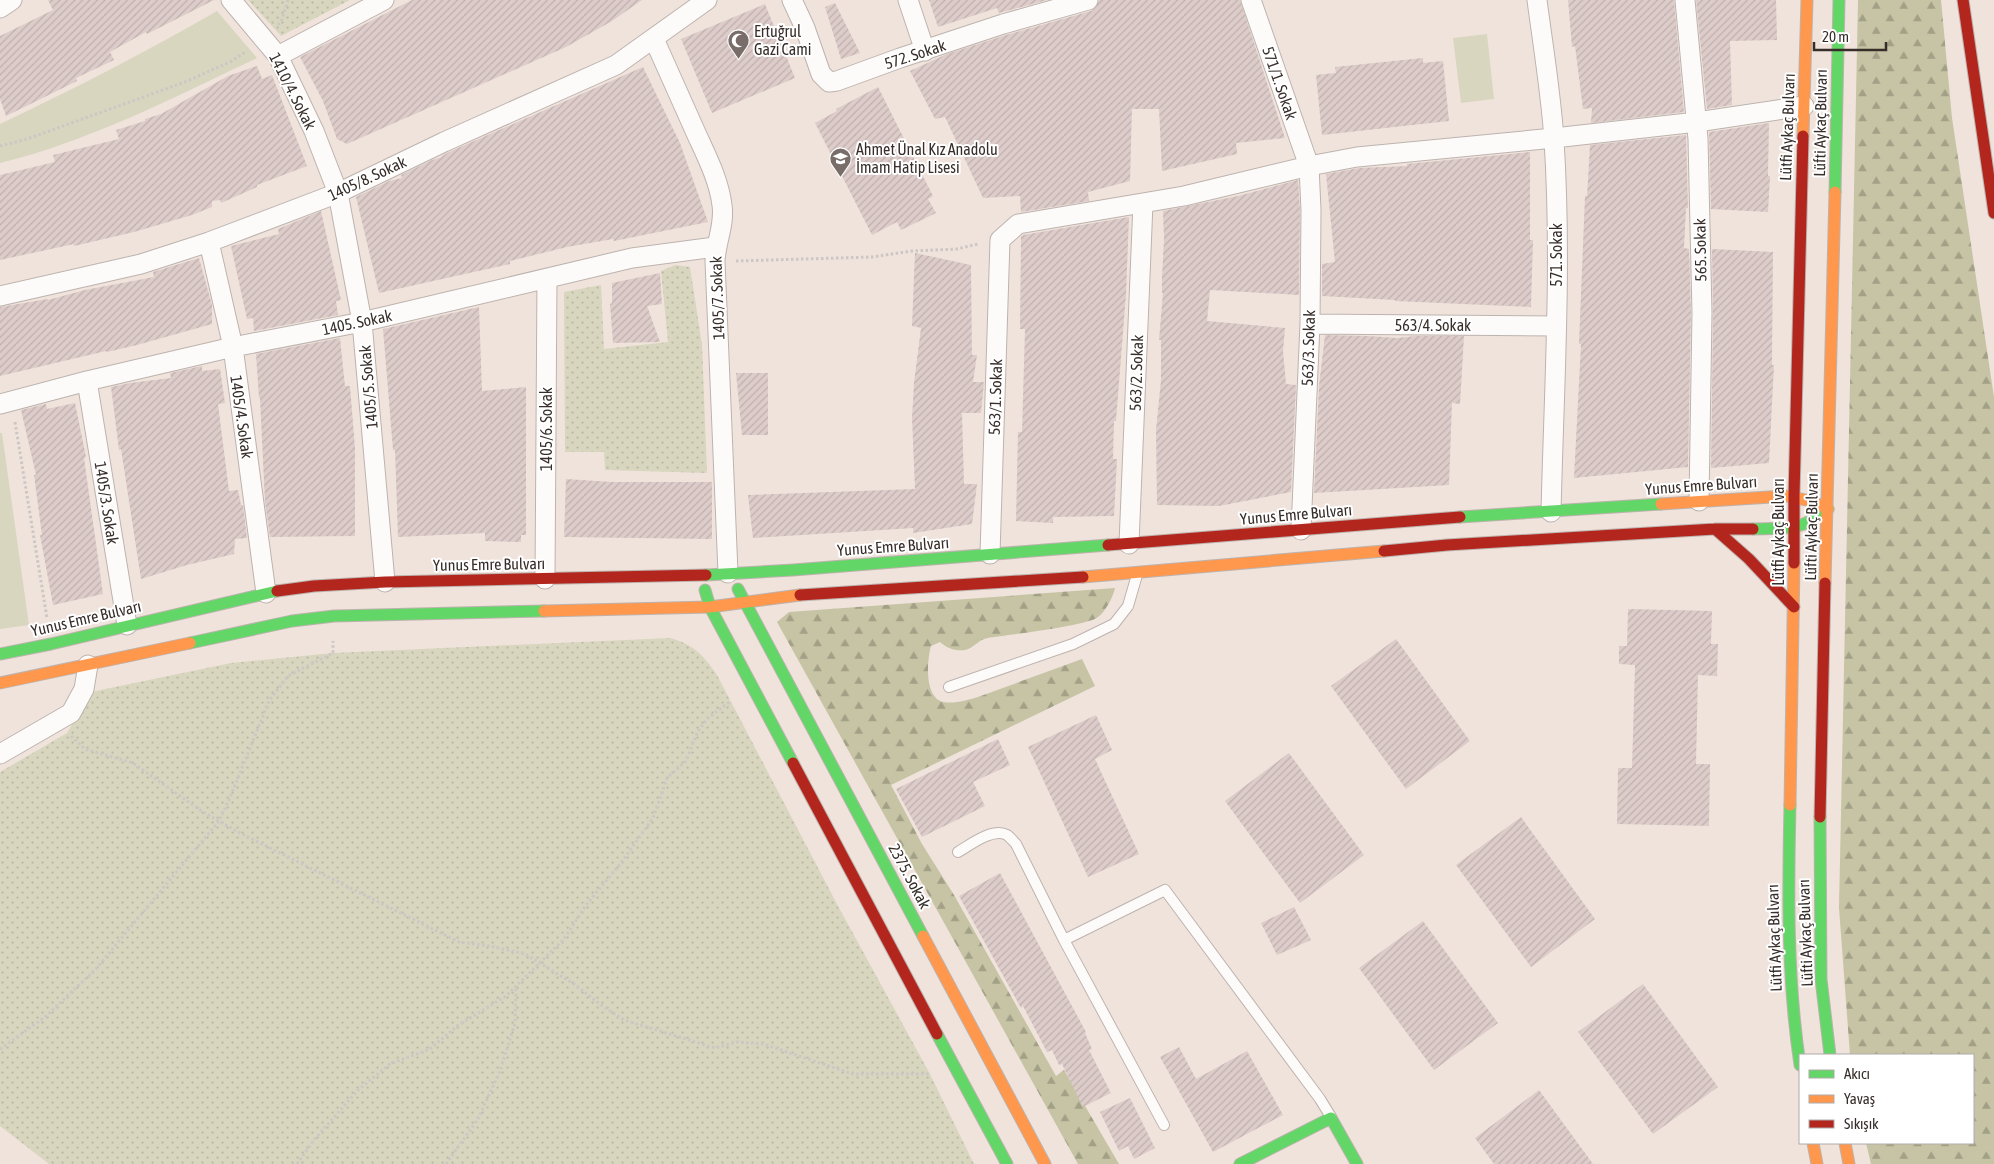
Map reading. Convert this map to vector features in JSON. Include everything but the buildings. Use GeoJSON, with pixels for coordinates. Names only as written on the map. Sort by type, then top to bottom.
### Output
{"type":"FeatureCollection","features":[{"type":"Feature","properties":{"kind":"main road","name":"Lütfi Aykaç Bulvarı"},"geometry":{"type":"LineString","coordinates":[[1799,1058],[1793,1018],[1789,945],[1789,804],[1794,607],[1794,496],[1807,0]]}},
{"type":"Feature","properties":{"kind":"main road","name":"Lüfti Aykaç Bulvarı"},"geometry":{"type":"LineString","coordinates":[[1830,1054],[1821,979],[1819,862],[1839,0]]}},
{"type":"Feature","properties":{"kind":"main road"},"geometry":{"type":"LineString","coordinates":[[1964,0],[1994,213]]}},
{"type":"Feature","properties":{"kind":"main road","name":"Yunus Emre Bulvarı"},"geometry":{"type":"LineString","coordinates":[[0,654],[51,644],[266,593],[314,586],[385,582],[704,575],[1301,530],[1445,532],[1552,525],[1699,502],[1794,496],[1819,503],[1828,509],[1817,520],[1805,526],[1794,528],[1715,529],[1552,525],[1445,532],[1138,573],[846,592],[710,607],[334,616],[292,621],[0,683]]}},
{"type":"Feature","properties":{"kind":"main road"},"geometry":{"type":"LineString","coordinates":[[1715,529],[1731,541],[1794,607]]}},
{"type":"Feature","properties":{"kind":"main road","name":"2375. Sokak"},"geometry":{"type":"LineString","coordinates":[[728,573],[746,603],[1045,1164]]}},
{"type":"Feature","properties":{"kind":"main road"},"geometry":{"type":"LineString","coordinates":[[704,575],[705,590],[710,607],[1007,1164]]}},
{"type":"Feature","properties":{"kind":"main road"},"geometry":{"type":"LineString","coordinates":[[1240,1164],[1331,1118],[1357,1164]]}},
{"type":"Feature","properties":{"kind":"main road"},"geometry":{"type":"LineString","coordinates":[[1813,1144],[1817,1164]]}},
{"type":"Feature","properties":{"kind":"main road"},"geometry":{"type":"LineString","coordinates":[[1845,1144],[1849,1164]]}},
{"type":"Feature","properties":{"kind":"street"},"geometry":{"type":"LineString","coordinates":[[0,8],[12,0]]}},
{"type":"Feature","properties":{"kind":"street","name":"1410/4. Sokak"},"geometry":{"type":"LineString","coordinates":[[231,0],[265,38],[278,56],[314,131],[338,193]]}},
{"type":"Feature","properties":{"kind":"street"},"geometry":{"type":"LineString","coordinates":[[278,56],[384,0]]}},
{"type":"Feature","properties":{"kind":"street","name":"1405/8. Sokak"},"geometry":{"type":"LineString","coordinates":[[0,296],[141,264],[209,242],[338,193],[444,142],[616,65],[707,0]]}},
{"type":"Feature","properties":{"kind":"street","name":"572. Sokak"},"geometry":{"type":"LineString","coordinates":[[792,0],[805,28],[821,74],[828,82],[836,82],[900,58],[1003,24],[1086,0]]}},
{"type":"Feature","properties":{"kind":"street"},"geometry":{"type":"LineString","coordinates":[[908,0],[925,51]]}},
{"type":"Feature","properties":{"kind":"street","name":"571/1. Sokak"},"geometry":{"type":"LineString","coordinates":[[1251,0],[1309,166]]}},
{"type":"Feature","properties":{"kind":"street","name":"571. Sokak"},"geometry":{"type":"LineString","coordinates":[[1537,0],[1554,138],[1556,326],[1552,525]]}},
{"type":"Feature","properties":{"kind":"street","name":"565. Sokak"},"geometry":{"type":"LineString","coordinates":[[1685,0],[1697,122],[1702,313],[1699,502]]}},
{"type":"Feature","properties":{"kind":"street","name":"1405/7. Sokak"},"geometry":{"type":"LineString","coordinates":[[654,39],[709,163],[722,204],[723,222],[715,254],[728,573]]}},
{"type":"Feature","properties":{"kind":"street"},"geometry":{"type":"LineString","coordinates":[[1000,240],[1018,224],[1184,196],[1309,166],[1357,157],[1697,122],[1804,106]]}},
{"type":"Feature","properties":{"kind":"street","name":"563/3. Sokak"},"geometry":{"type":"LineString","coordinates":[[1301,530],[1310,324],[1311,210],[1309,166]]}},
{"type":"Feature","properties":{"kind":"street","name":"1405/5. Sokak"},"geometry":{"type":"LineString","coordinates":[[338,193],[362,322],[385,582]]}},
{"type":"Feature","properties":{"kind":"street","name":"563/2. Sokak"},"geometry":{"type":"LineString","coordinates":[[1129,544],[1143,203]]}},
{"type":"Feature","properties":{"kind":"street","name":"563/1. Sokak"},"geometry":{"type":"LineString","coordinates":[[990,554],[1000,240]]}},
{"type":"Feature","properties":{"kind":"street","name":"1405/4. Sokak"},"geometry":{"type":"LineString","coordinates":[[209,242],[233,347],[266,593]]}},
{"type":"Feature","properties":{"kind":"street","name":"1405. Sokak"},"geometry":{"type":"LineString","coordinates":[[6,403],[87,381],[233,347],[362,322],[632,258],[715,254]]}},
{"type":"Feature","properties":{"kind":"street","name":"1405/6. Sokak"},"geometry":{"type":"LineString","coordinates":[[545,579],[547,278]]}},
{"type":"Feature","properties":{"kind":"street","name":"563/4. Sokak"},"geometry":{"type":"LineString","coordinates":[[1310,324],[1556,326]]}},
{"type":"Feature","properties":{"kind":"street","name":"1405/3. Sokak"},"geometry":{"type":"LineString","coordinates":[[87,381],[127,625]]}},
{"type":"Feature","properties":{"kind":"street"},"geometry":{"type":"LineString","coordinates":[[0,754],[71,713],[84,689],[88,665]]}},
{"type":"Feature","properties":{"kind":"lane"},"geometry":{"type":"LineString","coordinates":[[949,687],[1073,644],[1114,624],[1128,606],[1138,573]]}},
{"type":"Feature","properties":{"kind":"lane"},"geometry":{"type":"LineString","coordinates":[[958,852],[986,836],[997,833],[1006,834],[1016,844],[1064,940],[1164,1125]]}},
{"type":"Feature","properties":{"kind":"lane"},"geometry":{"type":"LineString","coordinates":[[1064,940],[1165,890],[1320,1099],[1331,1118]]}},
{"type":"Feature","properties":{"kind":"path"},"geometry":{"type":"LineString","coordinates":[[0,146],[27,139],[185,82],[230,62],[265,38]]}},
{"type":"Feature","properties":{"kind":"path"},"geometry":{"type":"LineString","coordinates":[[715,254],[761,261],[872,257],[912,251],[957,249],[1000,240]]}},
{"type":"Feature","properties":{"kind":"path"},"geometry":{"type":"LineString","coordinates":[[6,403],[51,644]]}},
{"type":"Feature","properties":{"kind":"path"},"geometry":{"type":"LineString","coordinates":[[0,1049],[45,1017],[95,970],[219,821],[269,701],[288,676],[333,653],[334,616]]}},
{"type":"Feature","properties":{"kind":"path"},"geometry":{"type":"LineString","coordinates":[[298,1164],[314,1140],[358,1090],[390,1064],[430,1049],[457,1026],[506,996],[564,939],[586,905],[621,863],[653,818],[667,778],[686,760],[698,731],[708,718],[722,706],[753,686]]}},
{"type":"Feature","properties":{"kind":"path"},"geometry":{"type":"LineString","coordinates":[[56,722],[85,749],[133,763],[219,821],[459,942],[490,946],[525,954],[574,984],[624,1020],[715,1048],[736,1042],[763,1044],[853,1074],[930,1074],[943,1072],[956,1066]]}},
{"type":"Feature","properties":{"kind":"path"},"geometry":{"type":"LineString","coordinates":[[446,1164],[478,1119],[500,1072],[515,1023],[516,987]]}},
{"type":"Feature","properties":{"kind":"shaded area"},"geometry":{"type":"Polygon","coordinates":[[[248,0],[350,0],[281,36],[248,0]]]}},
{"type":"Feature","properties":{"kind":"shaded area"},"geometry":{"type":"Polygon","coordinates":[[[217,11],[257,58],[99,131],[33,154],[0,163],[0,124],[110,70],[217,11]]]}},
{"type":"Feature","properties":{"kind":"shaded area"},"geometry":{"type":"Polygon","coordinates":[[[1487,34],[1494,99],[1461,103],[1453,38],[1487,34]]]}},
{"type":"Feature","properties":{"kind":"shaded area"},"geometry":{"type":"Polygon","coordinates":[[[675,265],[690,267],[702,345],[707,473],[605,470],[604,452],[565,452],[564,292],[601,285],[604,349],[668,342],[661,271],[675,265]]]}},
{"type":"Feature","properties":{"kind":"shaded area"},"geometry":{"type":"Polygon","coordinates":[[[0,433],[2,433],[29,625],[0,629],[0,433]]]}},
{"type":"Feature","properties":{"kind":"shaded area"},"geometry":{"type":"Polygon","coordinates":[[[670,638],[686,644],[698,652],[717,675],[838,906],[930,1074],[974,1164],[49,1164],[0,1126],[0,772],[67,733],[91,692],[231,663],[333,653],[670,638]]]}},
{"type":"Feature","properties":{"kind":"green space"},"geometry":{"type":"Polygon","coordinates":[[[1858,0],[1941,0],[1952,118],[1994,397],[1994,1164],[1871,1164],[1866,1144],[1974,1144],[1974,1054],[1850,1054],[1839,908],[1858,0]]]}},
{"type":"Feature","properties":{"kind":"green space"},"geometry":{"type":"Polygon","coordinates":[[[1115,588],[1111,600],[1098,617],[1079,624],[985,639],[965,650],[952,649],[940,642],[931,646],[928,677],[933,693],[937,699],[943,702],[956,702],[978,697],[1082,659],[1095,686],[891,785],[922,844],[954,895],[1056,1076],[1064,1070],[1119,1164],[1078,1164],[777,622],[789,612],[1115,588]]]}},
{"type":"Feature","properties":{"kind":"traffic: fast"},"geometry":{"type":"LineString","coordinates":[[1835,192],[1839,0]]}},
{"type":"Feature","properties":{"kind":"traffic: fast"},"geometry":{"type":"LineString","coordinates":[[1460,517],[1661,504]]}},
{"type":"Feature","properties":{"kind":"traffic: fast"},"geometry":{"type":"LineString","coordinates":[[1753,529],[1784,528],[1801,525],[1828,509]]}},
{"type":"Feature","properties":{"kind":"traffic: fast"},"geometry":{"type":"LineString","coordinates":[[706,575],[1108,545]]}},
{"type":"Feature","properties":{"kind":"traffic: fast"},"geometry":{"type":"LineString","coordinates":[[738,589],[923,936]]}},
{"type":"Feature","properties":{"kind":"traffic: fast"},"geometry":{"type":"LineString","coordinates":[[705,590],[710,607],[793,763]]}},
{"type":"Feature","properties":{"kind":"traffic: fast"},"geometry":{"type":"LineString","coordinates":[[0,654],[51,644],[277,591]]}},
{"type":"Feature","properties":{"kind":"traffic: fast"},"geometry":{"type":"LineString","coordinates":[[190,643],[292,621],[334,616],[544,611]]}},
{"type":"Feature","properties":{"kind":"traffic: fast"},"geometry":{"type":"LineString","coordinates":[[1790,805],[1789,903],[1791,967],[1799,1057]]}},
{"type":"Feature","properties":{"kind":"traffic: fast"},"geometry":{"type":"LineString","coordinates":[[1820,817],[1821,979],[1830,1054]]}},
{"type":"Feature","properties":{"kind":"traffic: fast"},"geometry":{"type":"LineString","coordinates":[[937,1034],[1007,1164]]}},
{"type":"Feature","properties":{"kind":"traffic: fast"},"geometry":{"type":"LineString","coordinates":[[1240,1164],[1331,1118],[1357,1164]]}},
{"type":"Feature","properties":{"kind":"traffic: slow"},"geometry":{"type":"LineString","coordinates":[[1803,136],[1807,0]]}},
{"type":"Feature","properties":{"kind":"traffic: slow"},"geometry":{"type":"LineString","coordinates":[[1825,583],[1835,192]]}},
{"type":"Feature","properties":{"kind":"traffic: slow"},"geometry":{"type":"LineString","coordinates":[[1661,504],[1786,496],[1811,501],[1828,509]]}},
{"type":"Feature","properties":{"kind":"traffic: slow"},"geometry":{"type":"LineString","coordinates":[[1083,577],[1384,551]]}},
{"type":"Feature","properties":{"kind":"traffic: slow"},"geometry":{"type":"LineString","coordinates":[[1790,805],[1794,563]]}},
{"type":"Feature","properties":{"kind":"traffic: slow"},"geometry":{"type":"LineString","coordinates":[[544,611],[710,607],[800,595]]}},
{"type":"Feature","properties":{"kind":"traffic: slow"},"geometry":{"type":"LineString","coordinates":[[0,683],[190,643]]}},
{"type":"Feature","properties":{"kind":"traffic: slow"},"geometry":{"type":"LineString","coordinates":[[923,936],[1045,1164]]}},
{"type":"Feature","properties":{"kind":"traffic: slow"},"geometry":{"type":"LineString","coordinates":[[1813,1144],[1817,1164]]}},
{"type":"Feature","properties":{"kind":"traffic: slow"},"geometry":{"type":"LineString","coordinates":[[1845,1144],[1849,1164]]}},
{"type":"Feature","properties":{"kind":"traffic: jam"},"geometry":{"type":"LineString","coordinates":[[1963,0],[1994,213]]}},
{"type":"Feature","properties":{"kind":"traffic: jam"},"geometry":{"type":"LineString","coordinates":[[1794,563],[1803,136]]}},
{"type":"Feature","properties":{"kind":"traffic: jam"},"geometry":{"type":"LineString","coordinates":[[1108,545],[1460,517]]}},
{"type":"Feature","properties":{"kind":"traffic: jam"},"geometry":{"type":"LineString","coordinates":[[1715,529],[1749,559],[1794,607]]}},
{"type":"Feature","properties":{"kind":"traffic: jam"},"geometry":{"type":"LineString","coordinates":[[1384,551],[1447,545],[1715,529],[1753,529]]}},
{"type":"Feature","properties":{"kind":"traffic: jam"},"geometry":{"type":"LineString","coordinates":[[277,591],[314,586],[385,582],[706,575]]}},
{"type":"Feature","properties":{"kind":"traffic: jam"},"geometry":{"type":"LineString","coordinates":[[800,595],[1083,577]]}},
{"type":"Feature","properties":{"kind":"traffic: jam"},"geometry":{"type":"LineString","coordinates":[[1820,817],[1825,583]]}},
{"type":"Feature","properties":{"kind":"traffic: jam"},"geometry":{"type":"LineString","coordinates":[[793,763],[937,1034]]}},
{"type":"Feature","properties":{"kind":"place","name":"Ertuğrul Gazi Cami"},"geometry":{"type":"Point","coordinates":[738,59]}},
{"type":"Feature","properties":{"kind":"place","name":"Ahmet Ünal Kız Anadolu İmam Hatip Lisesi"},"geometry":{"type":"Point","coordinates":[840,177]}}]}
